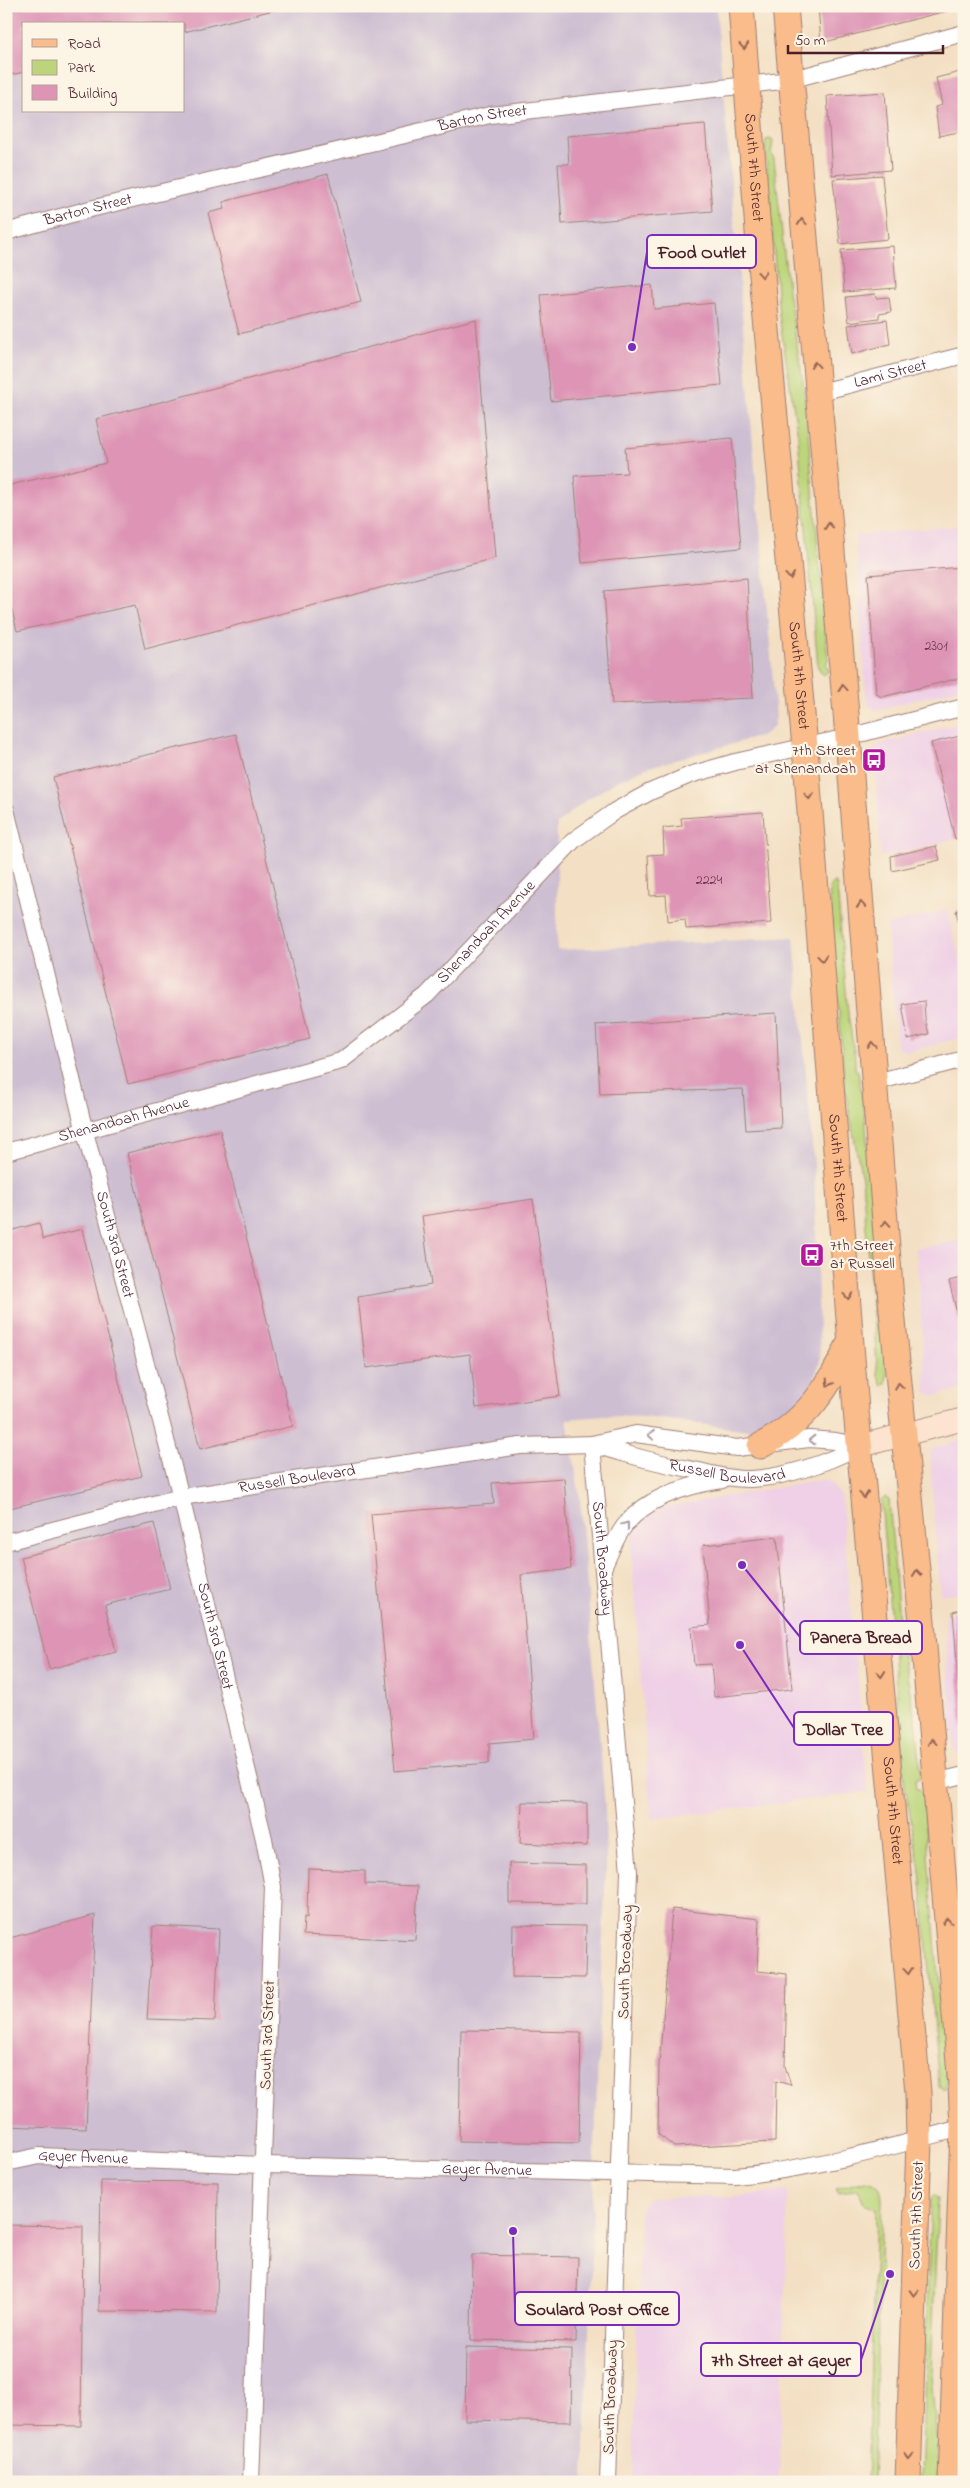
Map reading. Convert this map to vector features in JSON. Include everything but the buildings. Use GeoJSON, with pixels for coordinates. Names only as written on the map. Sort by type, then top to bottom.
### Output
{"type":"FeatureCollection","features":[{"type":"Feature","properties":{"kind":"main road","name":"South 7th Street"},"geometry":{"type":"LineString","coordinates":[[741,6],[758,231],[805,747],[860,1446],[915,2052],[919,2140],[908,2482]]}},
{"type":"Feature","properties":{"kind":"main road"},"geometry":{"type":"LineString","coordinates":[[785,6],[848,737],[876,1082],[891,1300],[935,1782],[963,2127],[951,2482]]}},
{"type":"Feature","properties":{"kind":"main road"},"geometry":{"type":"LineString","coordinates":[[760,1446],[794,1426],[807,1413],[837,1372],[851,1340]]}},
{"type":"Feature","properties":{"kind":"main road","name":"Russell Boulevard"},"geometry":{"type":"LineString","coordinates":[[860,1446],[964,1419]]}},
{"type":"Feature","properties":{"kind":"street","name":"Barton Street"},"geometry":{"type":"LineString","coordinates":[[6,232],[90,209],[490,115],[790,80],[964,33]]}},
{"type":"Feature","properties":{"kind":"street","name":"Lami Street"},"geometry":{"type":"LineString","coordinates":[[817,393],[964,355]]}},
{"type":"Feature","properties":{"kind":"street","name":"Shenandoah Avenue"},"geometry":{"type":"LineString","coordinates":[[6,1152],[341,1061],[427,995],[585,831],[616,811],[650,792],[690,776],[735,762],[848,737],[964,707]]}},
{"type":"Feature","properties":{"kind":"street","name":"South 3rd Street"},"geometry":{"type":"LineString","coordinates":[[6,810],[85,1132],[181,1497],[264,1839],[273,1887],[251,2482]]}},
{"type":"Feature","properties":{"kind":"street"},"geometry":{"type":"LineString","coordinates":[[876,1082],[964,1059]]}},
{"type":"Feature","properties":{"kind":"street","name":"Russell Boulevard"},"geometry":{"type":"LineString","coordinates":[[6,1542],[181,1497],[520,1446],[592,1444],[636,1434],[718,1446],[760,1446],[809,1439],[836,1441],[860,1446]]}},
{"type":"Feature","properties":{"kind":"street","name":"Russell Boulevard"},"geometry":{"type":"LineString","coordinates":[[592,1444],[634,1458],[732,1478],[751,1479],[786,1474],[836,1459],[860,1446]]}},
{"type":"Feature","properties":{"kind":"street","name":"South Broadway"},"geometry":{"type":"LineString","coordinates":[[592,1444],[629,1872],[608,2482]]}},
{"type":"Feature","properties":{"kind":"street"},"geometry":{"type":"LineString","coordinates":[[603,1568],[626,1524],[646,1506],[701,1483],[732,1478]]}},
{"type":"Feature","properties":{"kind":"street"},"geometry":{"type":"LineString","coordinates":[[935,1782],[964,1775]]}},
{"type":"Feature","properties":{"kind":"street","name":"Geyer Avenue"},"geometry":{"type":"LineString","coordinates":[[6,2162],[39,2156],[264,2165],[619,2175],[735,2176],[771,2173],[821,2165],[963,2127]]}},
{"type":"Feature","properties":{"kind":"shaded area"},"geometry":{"type":"Polygon","coordinates":[[[6,6],[716,6],[776,717],[773,728],[761,736],[646,768],[615,782],[585,801],[557,824],[557,950],[794,937],[814,1166],[820,1362],[808,1396],[775,1425],[755,1431],[645,1417],[604,1416],[567,1419],[580,1498],[605,1806],[606,1869],[584,2482],[6,2482],[6,6]]]}},
{"type":"Feature","properties":{"kind":"shaded area"},"geometry":{"type":"Polygon","coordinates":[[[959,526],[964,579],[964,687],[878,710],[873,709],[868,705],[866,696],[855,535],[959,526]]]}},
{"type":"Feature","properties":{"kind":"shaded area"},"geometry":{"type":"Polygon","coordinates":[[[964,722],[964,837],[881,857],[874,748],[879,744],[964,722]]]}},
{"type":"Feature","properties":{"kind":"shaded area"},"geometry":{"type":"Polygon","coordinates":[[[947,910],[964,976],[964,1037],[907,1052],[897,1047],[887,925],[947,910]]]}},
{"type":"Feature","properties":{"kind":"shaded area"},"geometry":{"type":"Polygon","coordinates":[[[964,1240],[964,1389],[932,1396],[926,1392],[916,1248],[964,1240]]]}},
{"type":"Feature","properties":{"kind":"shaded area"},"geometry":{"type":"Polygon","coordinates":[[[964,1439],[964,1592],[940,1595],[931,1451],[936,1447],[964,1439]]]}},
{"type":"Feature","properties":{"kind":"shaded area"},"geometry":{"type":"Polygon","coordinates":[[[827,1480],[840,1495],[842,1508],[868,1792],[651,1819],[631,1545],[634,1530],[645,1516],[661,1508],[827,1480]]]}},
{"type":"Feature","properties":{"kind":"shaded area"},"geometry":{"type":"Polygon","coordinates":[[[964,1608],[964,1757],[957,1754],[953,1747],[945,1620],[947,1615],[953,1611],[964,1608]]]}},
{"type":"Feature","properties":{"kind":"shaded area"},"geometry":{"type":"Polygon","coordinates":[[[788,2190],[779,2482],[632,2482],[640,2213],[643,2202],[649,2198],[740,2196],[788,2190]]]}},
{"type":"Feature","properties":{"kind":"green space"},"geometry":{"type":"Polygon","coordinates":[[[770,139],[773,141],[771,154],[774,159],[788,290],[804,388],[828,660],[826,665],[829,671],[823,675],[818,667],[798,436],[779,315],[765,144],[766,140],[770,139]]]}},
{"type":"Feature","properties":{"kind":"green space"},"geometry":{"type":"Polygon","coordinates":[[[835,882],[855,1069],[858,1071],[865,1114],[875,1239],[873,1242],[876,1248],[887,1376],[886,1383],[882,1385],[878,1376],[862,1179],[845,1089],[829,888],[835,882]]]}},
{"type":"Feature","properties":{"kind":"green space"},"geometry":{"type":"Polygon","coordinates":[[[885,1497],[889,1500],[901,1645],[917,1729],[921,1777],[915,1780],[916,1789],[923,1793],[947,2085],[944,2090],[939,2086],[920,1870],[904,1781],[881,1501],[885,1497]]]}},
{"type":"Feature","properties":{"kind":"green space"},"geometry":{"type":"Polygon","coordinates":[[[865,2181],[873,2182],[878,2186],[882,2201],[873,2482],[867,2482],[876,2209],[865,2205],[858,2189],[839,2194],[836,2189],[865,2181]]]}},
{"type":"Feature","properties":{"kind":"green space"},"geometry":{"type":"Polygon","coordinates":[[[933,2195],[938,2199],[931,2374],[938,2457],[938,2482],[921,2482],[931,2197],[933,2195]]]}},
{"type":"Feature","properties":{"kind":"green space"},"geometry":{"type":"Polygon","coordinates":[[[294,2476],[403,2479],[403,2482],[293,2482],[294,2476]]]}},
{"type":"Feature","properties":{"kind":"place","name":"Food Outlet"},"geometry":{"type":"Point","coordinates":[632,347]}},
{"type":"Feature","properties":{"kind":"place","name":"7th Street at Shenandoah"},"geometry":{"type":"Point","coordinates":[874,760]}},
{"type":"Feature","properties":{"kind":"place","name":"7th Street at Russell"},"geometry":{"type":"Point","coordinates":[812,1255]}},
{"type":"Feature","properties":{"kind":"place","name":"Panera Bread"},"geometry":{"type":"Point","coordinates":[742,1565]}},
{"type":"Feature","properties":{"kind":"place","name":"Dollar Tree"},"geometry":{"type":"Point","coordinates":[740,1645]}},
{"type":"Feature","properties":{"kind":"place","name":"Soulard Post Office"},"geometry":{"type":"Point","coordinates":[513,2231]}},
{"type":"Feature","properties":{"kind":"place","name":"7th Street at Geyer"},"geometry":{"type":"Point","coordinates":[890,2274]}}]}
